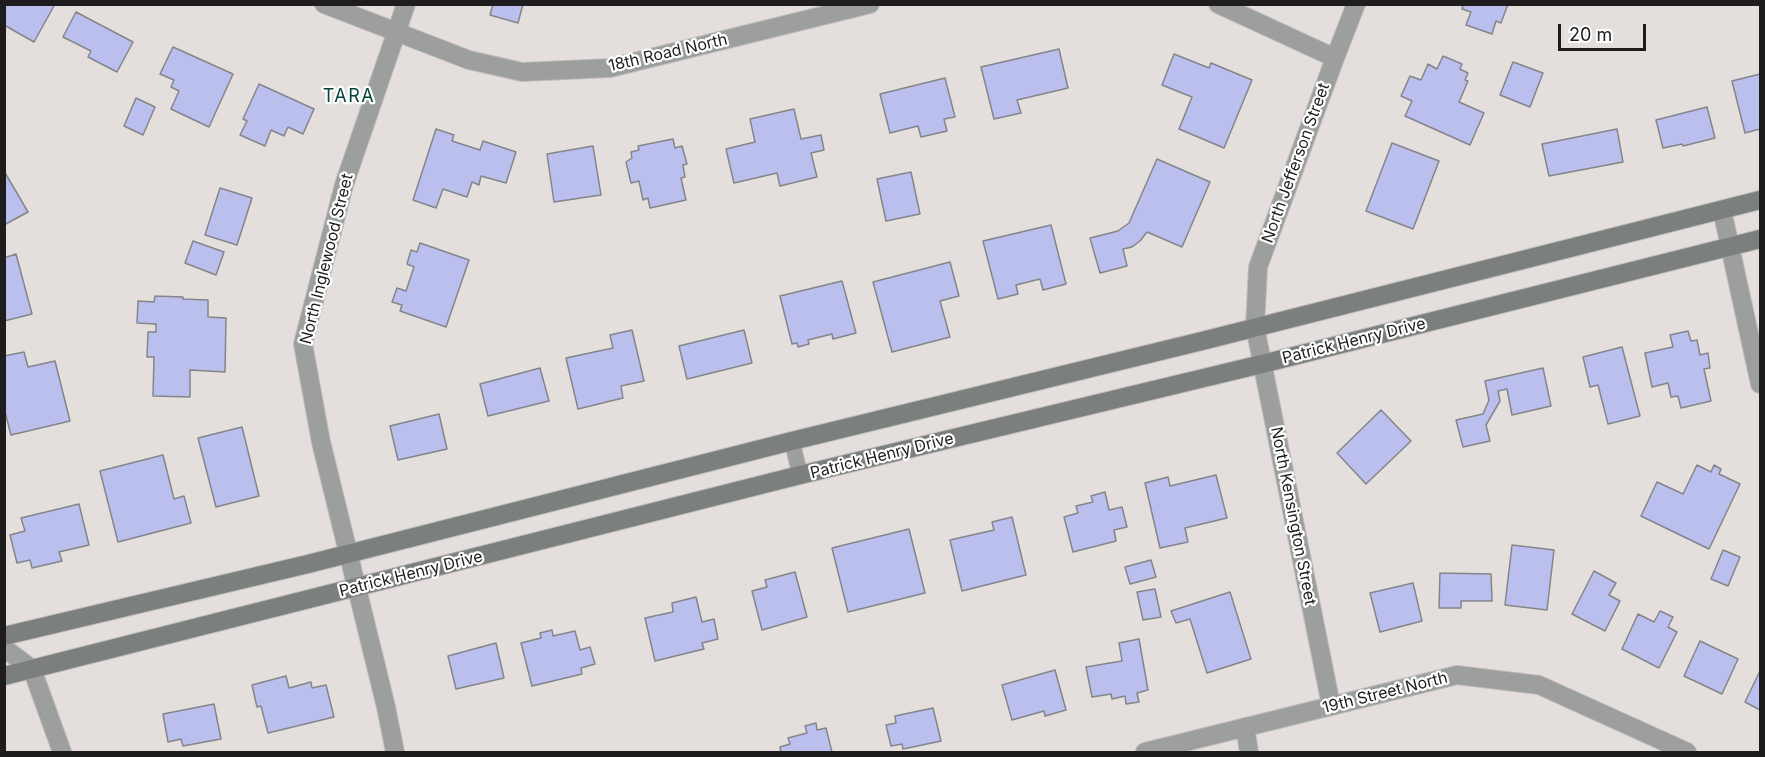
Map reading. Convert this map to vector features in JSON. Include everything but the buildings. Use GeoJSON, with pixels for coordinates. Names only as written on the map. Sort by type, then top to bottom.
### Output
{"type":"FeatureCollection","features":[{"type":"Feature","properties":{"kind":"street"},"geometry":{"type":"LineString","coordinates":[[324,4],[397,33]]}},
{"type":"Feature","properties":{"kind":"street","name":"North Inglewood Street"},"geometry":{"type":"LineString","coordinates":[[394,753],[386,707],[321,442],[303,345],[344,185],[406,4]]}},
{"type":"Feature","properties":{"kind":"street","name":"18th Road North"},"geometry":{"type":"LineString","coordinates":[[397,33],[469,60],[522,72],[610,68],[870,4]]}},
{"type":"Feature","properties":{"kind":"street"},"geometry":{"type":"LineString","coordinates":[[1218,4],[1335,58]]}},
{"type":"Feature","properties":{"kind":"street","name":"North Jefferson Street"},"geometry":{"type":"LineString","coordinates":[[1255,327],[1258,267],[1356,4]]}},
{"type":"Feature","properties":{"kind":"street"},"geometry":{"type":"LineString","coordinates":[[4,636],[349,553],[1761,200]]}},
{"type":"Feature","properties":{"kind":"street"},"geometry":{"type":"LineString","coordinates":[[1722,210],[1761,384]]}},
{"type":"Feature","properties":{"kind":"street","name":"Patrick Henry Drive"},"geometry":{"type":"LineString","coordinates":[[4,676],[800,475],[1262,364],[1761,239]]}},
{"type":"Feature","properties":{"kind":"street","name":"North Kensington Street"},"geometry":{"type":"LineString","coordinates":[[1255,327],[1331,705]]}},
{"type":"Feature","properties":{"kind":"street"},"geometry":{"type":"LineString","coordinates":[[4,648],[32,669],[62,753]]}},
{"type":"Feature","properties":{"kind":"street","name":"19th Street North"},"geometry":{"type":"LineString","coordinates":[[1145,753],[1457,675],[1539,685],[1687,753]]}},
{"type":"Feature","properties":{"kind":"street"},"geometry":{"type":"LineString","coordinates":[[1245,727],[1249,753]]}},
{"type":"Feature","properties":{"kind":"lane"},"geometry":{"type":"LineString","coordinates":[[792,441],[800,475]]}},
{"type":"Feature","properties":{"kind":"district","name":"TARA"},"geometry":{"type":"Point","coordinates":[349,97]}}]}
